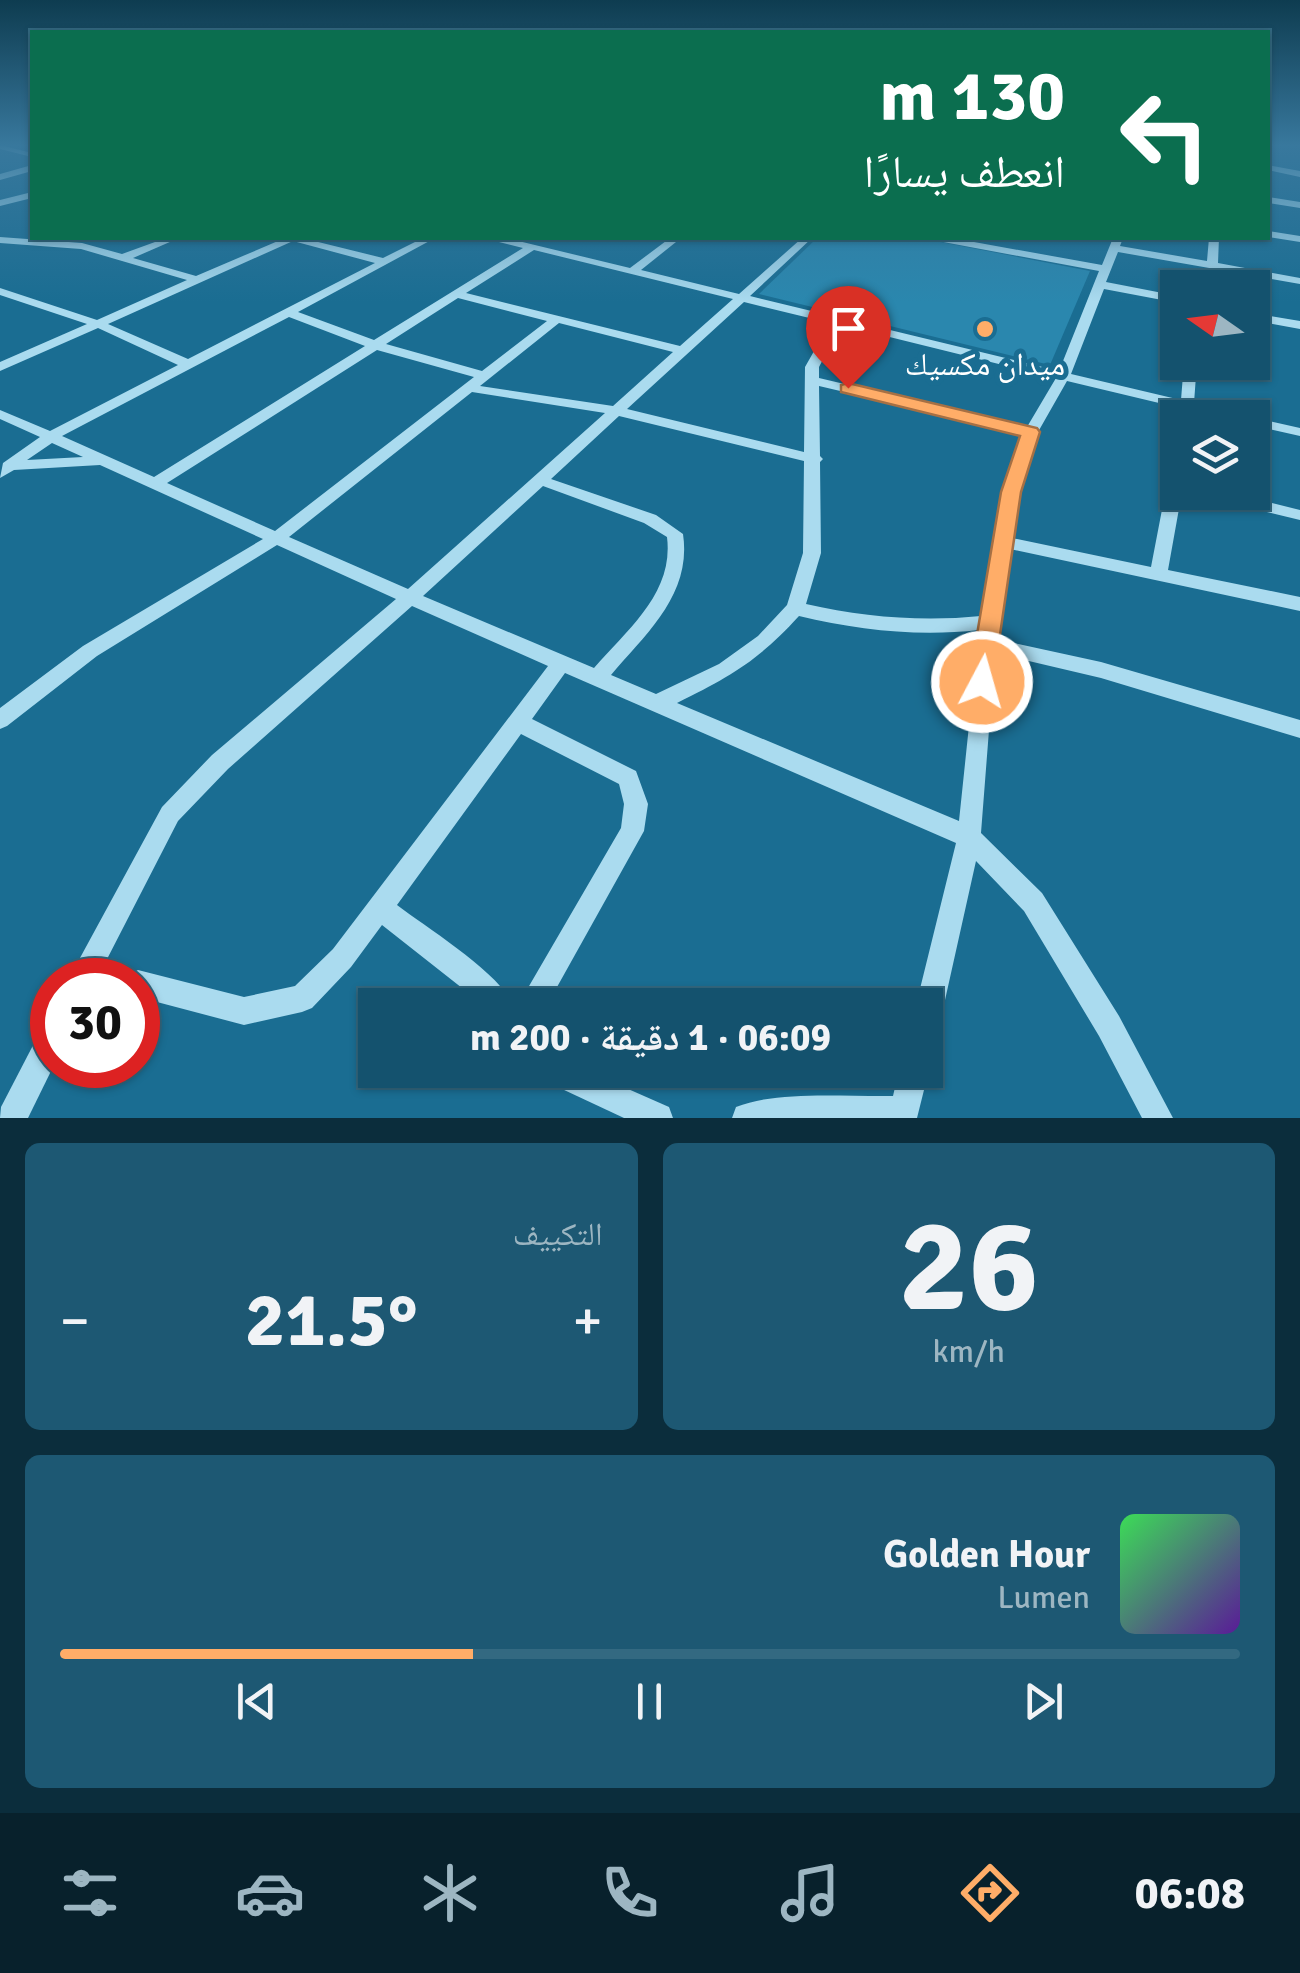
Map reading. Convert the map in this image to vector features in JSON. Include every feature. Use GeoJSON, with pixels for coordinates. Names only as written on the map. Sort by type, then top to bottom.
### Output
{"type":"FeatureCollection","features":[{"type":"Feature","properties":{"kind":"street"},"geometry":{"type":"LineString","coordinates":[[0,204],[24,197]]}},
{"type":"Feature","properties":{"kind":"street"},"geometry":{"type":"LineString","coordinates":[[1272,201],[1300,205]]}},
{"type":"Feature","properties":{"kind":"street"},"geometry":{"type":"LineString","coordinates":[[1270,234],[1300,240]]}},
{"type":"Feature","properties":{"kind":"street"},"geometry":{"type":"LineString","coordinates":[[0,240],[75,245],[197,280]]}},
{"type":"Feature","properties":{"kind":"street"},"geometry":{"type":"LineString","coordinates":[[0,254],[41,240]]}},
{"type":"Feature","properties":{"kind":"street"},"geometry":{"type":"LineString","coordinates":[[125,258],[169,240]]}},
{"type":"Feature","properties":{"kind":"street"},"geometry":{"type":"LineString","coordinates":[[0,367],[287,240]]}},
{"type":"Feature","properties":{"kind":"street"},"geometry":{"type":"LineString","coordinates":[[300,240],[385,262]]}},
{"type":"Feature","properties":{"kind":"street"},"geometry":{"type":"LineString","coordinates":[[3,469],[50,436],[426,240]]}},
{"type":"Feature","properties":{"kind":"street"},"geometry":{"type":"LineString","coordinates":[[504,240],[1064,375],[1160,403]]}},
{"type":"Feature","properties":{"kind":"street"},"geometry":{"type":"LineString","coordinates":[[634,270],[673,240]]}},
{"type":"Feature","properties":{"kind":"street"},"geometry":{"type":"LineString","coordinates":[[94,958],[170,814],[220,762],[410,598],[805,240]]}},
{"type":"Feature","properties":{"kind":"street"},"geometry":{"type":"LineString","coordinates":[[948,240],[1006,251],[1160,295]]}},
{"type":"Feature","properties":{"kind":"street"},"geometry":{"type":"LineString","coordinates":[[1006,251],[1012,240]]}},
{"type":"Feature","properties":{"kind":"street"},"geometry":{"type":"LineString","coordinates":[[1212,265],[1214,240]]}},
{"type":"Feature","properties":{"kind":"street"},"geometry":{"type":"LineString","coordinates":[[934,988],[968,836],[988,633],[1011,492],[1031,432],[1064,375],[1116,242],[1300,281]]}},
{"type":"Feature","properties":{"kind":"street"},"geometry":{"type":"LineString","coordinates":[[156,483],[532,246]]}},
{"type":"Feature","properties":{"kind":"street"},"geometry":{"type":"LineString","coordinates":[[0,291],[98,324],[188,364]]}},
{"type":"Feature","properties":{"kind":"street"},"geometry":{"type":"LineString","coordinates":[[456,294],[683,351]]}},
{"type":"Feature","properties":{"kind":"street"},"geometry":{"type":"LineString","coordinates":[[288,312],[375,345],[486,376]]}},
{"type":"Feature","properties":{"kind":"street"},"geometry":{"type":"LineString","coordinates":[[0,720],[90,651],[278,536],[557,319]]}},
{"type":"Feature","properties":{"kind":"street"},"geometry":{"type":"LineString","coordinates":[[1270,319],[1300,325]]}},
{"type":"Feature","properties":{"kind":"street"},"geometry":{"type":"LineString","coordinates":[[656,703],[726,670],[765,641],[795,608],[812,554],[815,459],[811,380],[816,358],[838,320]]}},
{"type":"Feature","properties":{"kind":"street"},"geometry":{"type":"LineString","coordinates":[[811,380],[1031,432]]}},
{"type":"Feature","properties":{"kind":"street"},"geometry":{"type":"LineString","coordinates":[[470,388],[616,411],[815,459]]}},
{"type":"Feature","properties":{"kind":"street"},"geometry":{"type":"LineString","coordinates":[[0,414],[410,598],[968,836],[1032,902],[1110,1026],[1158,1118]]}},
{"type":"Feature","properties":{"kind":"street"},"geometry":{"type":"LineString","coordinates":[[1270,425],[1300,432]]}},
{"type":"Feature","properties":{"kind":"street"},"geometry":{"type":"LineString","coordinates":[[3,469],[103,460]]}},
{"type":"Feature","properties":{"kind":"street"},"geometry":{"type":"LineString","coordinates":[[540,480],[650,519],[675,534],[679,548],[677,571],[668,591],[598,678]]}},
{"type":"Feature","properties":{"kind":"street"},"geometry":{"type":"LineString","coordinates":[[1270,508],[1300,515]]}},
{"type":"Feature","properties":{"kind":"street"},"geometry":{"type":"LineString","coordinates":[[1160,573],[1171,510]]}},
{"type":"Feature","properties":{"kind":"street"},"geometry":{"type":"LineString","coordinates":[[1002,542],[1300,604]]}},
{"type":"Feature","properties":{"kind":"street"},"geometry":{"type":"LineString","coordinates":[[795,608],[838,619],[988,633],[1084,666],[1300,730]]}},
{"type":"Feature","properties":{"kind":"street"},"geometry":{"type":"LineString","coordinates":[[160,989],[244,1010],[302,998],[342,958],[562,662]]}},
{"type":"Feature","properties":{"kind":"street"},"geometry":{"type":"LineString","coordinates":[[520,723],[628,778],[636,804],[632,831],[542,988]]}},
{"type":"Feature","properties":{"kind":"street"},"geometry":{"type":"LineString","coordinates":[[380,908],[482,988]]}},
{"type":"Feature","properties":{"kind":"street"},"geometry":{"type":"LineString","coordinates":[[12,1118],[30,1082]]}},
{"type":"Feature","properties":{"kind":"street"},"geometry":{"type":"LineString","coordinates":[[590,1088],[658,1118]]}},
{"type":"Feature","properties":{"kind":"street"},"geometry":{"type":"LineString","coordinates":[[748,1118],[785,1113],[903,1114],[910,1088]]}},
{"type":"Feature","properties":{"kind":"shaded area","name":"ميدان مكسيك"},"geometry":{"type":"Polygon","coordinates":[[[815,240],[930,240],[1090,271],[1050,365],[759,294],[815,240]]]}},
{"type":"Feature","properties":{"kind":"place","name":"ميدان مكسيك"},"geometry":{"type":"Point","coordinates":[985,329]}},
{"type":"Feature","properties":{"kind":"route"},"geometry":{"type":"LineString","coordinates":[[848,388],[1031,432],[1011,492],[982,682]]}}]}
